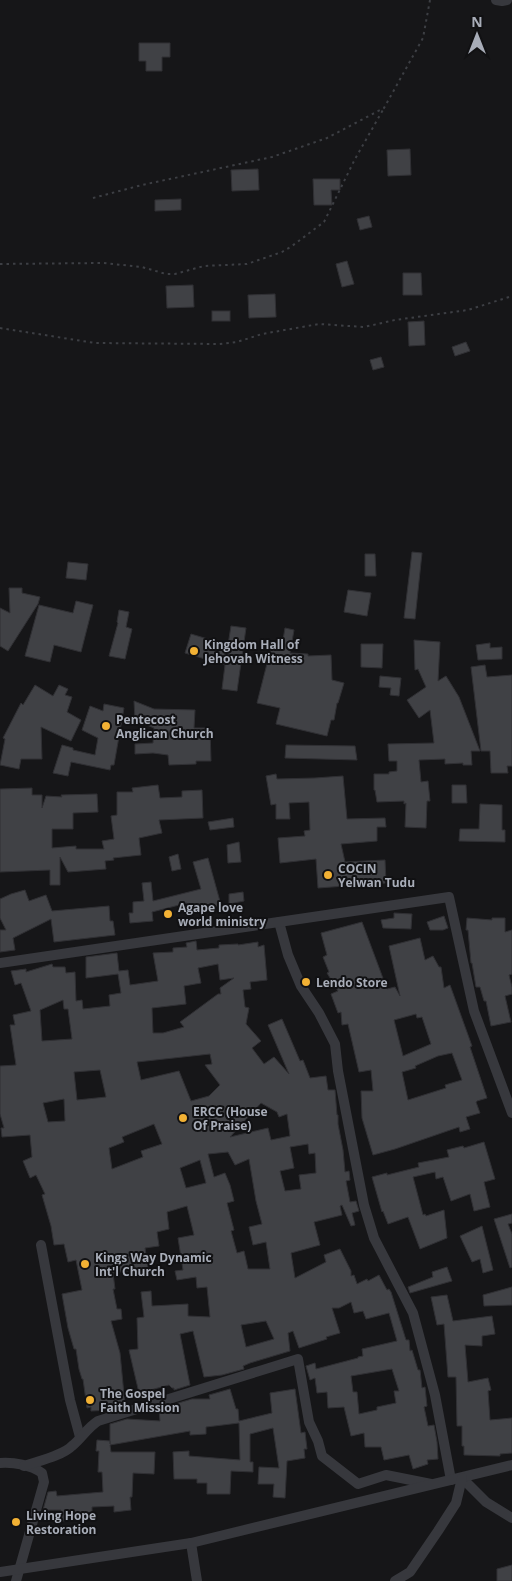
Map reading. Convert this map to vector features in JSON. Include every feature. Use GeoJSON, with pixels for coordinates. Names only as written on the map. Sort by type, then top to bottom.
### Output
{"type":"FeatureCollection","features":[{"type":"Feature","properties":{"kind":"street"},"geometry":{"type":"LineString","coordinates":[[496,0],[502,2],[507,0]]}},
{"type":"Feature","properties":{"kind":"street"},"geometry":{"type":"LineString","coordinates":[[0,963],[449,897],[474,1011],[512,1113]]}},
{"type":"Feature","properties":{"kind":"street"},"geometry":{"type":"LineString","coordinates":[[279,922],[288,955],[301,986],[319,1013],[335,1044],[364,1206],[374,1238],[413,1313],[434,1395],[451,1480]]}},
{"type":"Feature","properties":{"kind":"street"},"geometry":{"type":"LineString","coordinates":[[41,1245],[70,1400],[80,1437]]}},
{"type":"Feature","properties":{"kind":"street"},"geometry":{"type":"LineString","coordinates":[[24,1466],[61,1453],[72,1447],[89,1427],[98,1421],[298,1359],[309,1422],[318,1441],[322,1456],[358,1484],[386,1475],[434,1484]]}},
{"type":"Feature","properties":{"kind":"street"},"geometry":{"type":"LineString","coordinates":[[0,1463],[10,1462],[36,1469],[42,1473],[44,1482],[16,1581]]}},
{"type":"Feature","properties":{"kind":"street"},"geometry":{"type":"LineString","coordinates":[[0,1572],[191,1542],[512,1465]]}},
{"type":"Feature","properties":{"kind":"street"},"geometry":{"type":"LineString","coordinates":[[462,1478],[486,1502],[512,1518]]}},
{"type":"Feature","properties":{"kind":"street"},"geometry":{"type":"LineString","coordinates":[[395,1581],[410,1572],[438,1531],[456,1502],[462,1478]]}},
{"type":"Feature","properties":{"kind":"street"},"geometry":{"type":"LineString","coordinates":[[191,1542],[197,1581]]}},
{"type":"Feature","properties":{"kind":"path"},"geometry":{"type":"LineString","coordinates":[[0,264],[103,263],[142,267],[166,274],[175,274],[204,266],[247,264],[282,252],[292,246],[324,222],[355,159],[423,38],[430,0]]}},
{"type":"Feature","properties":{"kind":"path"},"geometry":{"type":"LineString","coordinates":[[93,198],[142,185],[272,157],[327,138],[384,108]]}},
{"type":"Feature","properties":{"kind":"path"},"geometry":{"type":"LineString","coordinates":[[0,328],[95,343],[219,344],[319,324],[364,326],[468,310],[512,296]]}},
{"type":"Feature","properties":{"kind":"building"},"geometry":{"type":"Polygon","coordinates":[[[139,43],[170,43],[170,57],[162,57],[162,71],[146,71],[146,61],[139,61],[139,43]]]}},
{"type":"Feature","properties":{"kind":"building"},"geometry":{"type":"Polygon","coordinates":[[[410,149],[411,175],[388,176],[387,150],[410,149]]]}},
{"type":"Feature","properties":{"kind":"building"},"geometry":{"type":"Polygon","coordinates":[[[258,169],[259,190],[232,191],[231,170],[258,169]]]}},
{"type":"Feature","properties":{"kind":"building"},"geometry":{"type":"Polygon","coordinates":[[[313,179],[340,179],[340,190],[331,190],[332,205],[314,205],[313,179]]]}},
{"type":"Feature","properties":{"kind":"building"},"geometry":{"type":"Polygon","coordinates":[[[181,199],[181,210],[155,211],[155,200],[181,199]]]}},
{"type":"Feature","properties":{"kind":"building"},"geometry":{"type":"Polygon","coordinates":[[[369,216],[372,227],[360,230],[357,219],[369,216]]]}},
{"type":"Feature","properties":{"kind":"building"},"geometry":{"type":"Polygon","coordinates":[[[347,261],[354,284],[342,287],[336,264],[347,261]]]}},
{"type":"Feature","properties":{"kind":"building"},"geometry":{"type":"Polygon","coordinates":[[[403,273],[421,273],[422,295],[403,295],[403,273]]]}},
{"type":"Feature","properties":{"kind":"building"},"geometry":{"type":"Polygon","coordinates":[[[193,285],[194,307],[167,308],[166,286],[193,285]]]}},
{"type":"Feature","properties":{"kind":"building"},"geometry":{"type":"Polygon","coordinates":[[[275,294],[276,317],[249,318],[248,295],[275,294]]]}},
{"type":"Feature","properties":{"kind":"building"},"geometry":{"type":"Polygon","coordinates":[[[212,311],[230,311],[230,321],[212,321],[212,311]]]}},
{"type":"Feature","properties":{"kind":"building"},"geometry":{"type":"Polygon","coordinates":[[[424,321],[425,345],[409,346],[408,322],[424,321]]]}},
{"type":"Feature","properties":{"kind":"building"},"geometry":{"type":"Polygon","coordinates":[[[466,342],[470,351],[455,356],[452,347],[466,342]]]}},
{"type":"Feature","properties":{"kind":"building"},"geometry":{"type":"Polygon","coordinates":[[[381,357],[384,367],[373,370],[370,360],[381,357]]]}},
{"type":"Feature","properties":{"kind":"building"},"geometry":{"type":"Polygon","coordinates":[[[412,552],[422,553],[415,619],[404,618],[412,552]]]}},
{"type":"Feature","properties":{"kind":"building"},"geometry":{"type":"Polygon","coordinates":[[[365,554],[375,554],[376,576],[365,576],[365,554]]]}},
{"type":"Feature","properties":{"kind":"building"},"geometry":{"type":"Polygon","coordinates":[[[68,562],[88,564],[86,580],[66,578],[68,562]]]}},
{"type":"Feature","properties":{"kind":"building"},"geometry":{"type":"Polygon","coordinates":[[[9,588],[22,588],[22,593],[40,597],[38,604],[8,651],[0,646],[0,608],[10,613],[9,588]]]}},
{"type":"Feature","properties":{"kind":"building"},"geometry":{"type":"Polygon","coordinates":[[[348,590],[371,593],[367,616],[344,612],[348,590]]]}},
{"type":"Feature","properties":{"kind":"building"},"geometry":{"type":"Polygon","coordinates":[[[76,601],[93,605],[81,652],[54,645],[50,662],[25,656],[39,605],[73,613],[76,601]]]}},
{"type":"Feature","properties":{"kind":"building"},"geometry":{"type":"Polygon","coordinates":[[[119,610],[129,612],[126,627],[132,629],[125,659],[109,656],[118,623],[119,610]]]}},
{"type":"Feature","properties":{"kind":"building"},"geometry":{"type":"Polygon","coordinates":[[[231,626],[246,628],[237,691],[222,689],[225,665],[185,653],[191,634],[228,645],[231,626]]]}},
{"type":"Feature","properties":{"kind":"building"},"geometry":{"type":"Polygon","coordinates":[[[285,628],[294,630],[290,653],[308,654],[308,656],[331,655],[332,680],[344,683],[337,703],[334,720],[331,720],[327,736],[276,724],[280,708],[257,703],[272,644],[282,646],[285,628]]]}},
{"type":"Feature","properties":{"kind":"building"},"geometry":{"type":"Polygon","coordinates":[[[414,640],[440,642],[438,681],[446,676],[459,697],[480,751],[471,751],[472,765],[463,765],[463,763],[445,764],[445,759],[419,760],[421,782],[428,781],[430,801],[427,801],[426,828],[405,827],[406,803],[404,804],[404,801],[377,802],[374,790],[374,774],[389,774],[389,772],[397,771],[397,761],[389,761],[388,744],[434,743],[430,710],[419,718],[407,700],[426,687],[418,669],[415,670],[414,640]]]}},
{"type":"Feature","properties":{"kind":"building"},"geometry":{"type":"Polygon","coordinates":[[[490,643],[490,648],[502,647],[502,659],[478,660],[476,645],[490,643]]]}},
{"type":"Feature","properties":{"kind":"building"},"geometry":{"type":"Polygon","coordinates":[[[361,644],[383,644],[382,668],[361,667],[361,644]]]}},
{"type":"Feature","properties":{"kind":"building"},"geometry":{"type":"Polygon","coordinates":[[[485,665],[487,677],[512,675],[512,766],[507,766],[508,773],[491,773],[490,751],[481,751],[471,667],[485,665]]]}},
{"type":"Feature","properties":{"kind":"building"},"geometry":{"type":"Polygon","coordinates":[[[380,676],[401,678],[399,696],[390,695],[391,688],[379,687],[380,676]]]}},
{"type":"Feature","properties":{"kind":"building"},"geometry":{"type":"Polygon","coordinates":[[[35,685],[53,696],[59,685],[68,689],[65,695],[72,697],[67,712],[81,720],[71,741],[41,727],[42,759],[21,759],[19,769],[0,765],[5,739],[3,738],[21,703],[23,705],[35,685]]]}},
{"type":"Feature","properties":{"kind":"building"},"geometry":{"type":"Polygon","coordinates":[[[134,701],[154,709],[195,710],[194,728],[210,728],[211,761],[196,761],[196,764],[169,765],[168,755],[153,753],[135,754],[135,744],[153,743],[154,728],[135,720],[134,701]]]}},
{"type":"Feature","properties":{"kind":"building"},"geometry":{"type":"Polygon","coordinates":[[[104,704],[124,708],[114,765],[111,765],[110,770],[71,762],[68,776],[53,773],[62,745],[73,748],[73,750],[95,755],[98,738],[82,730],[90,706],[103,711],[104,704]]]}},
{"type":"Feature","properties":{"kind":"building"},"geometry":{"type":"Polygon","coordinates":[[[286,745],[355,746],[357,760],[285,758],[286,745]]]}},
{"type":"Feature","properties":{"kind":"building"},"geometry":{"type":"Polygon","coordinates":[[[276,774],[277,779],[343,776],[347,819],[385,818],[386,827],[377,827],[377,841],[341,844],[345,862],[385,860],[386,883],[318,888],[316,859],[280,863],[278,838],[305,836],[304,831],[310,830],[309,802],[289,803],[290,819],[276,819],[276,804],[271,805],[266,776],[276,774]]]}},
{"type":"Feature","properties":{"kind":"building"},"geometry":{"type":"Polygon","coordinates":[[[158,785],[160,798],[182,797],[182,791],[202,790],[203,818],[159,820],[162,833],[139,838],[141,855],[113,858],[114,860],[105,861],[106,869],[68,872],[60,857],[60,885],[50,885],[50,870],[0,872],[0,789],[32,788],[32,795],[42,795],[42,808],[46,796],[62,797],[61,795],[97,794],[98,812],[73,813],[73,829],[52,829],[52,848],[76,846],[76,849],[104,849],[102,841],[114,839],[111,816],[117,815],[117,792],[133,792],[132,788],[158,785]]]}},
{"type":"Feature","properties":{"kind":"building"},"geometry":{"type":"Polygon","coordinates":[[[452,785],[466,785],[467,803],[452,803],[452,785]]]}},
{"type":"Feature","properties":{"kind":"building"},"geometry":{"type":"Polygon","coordinates":[[[480,804],[502,805],[502,830],[505,830],[505,842],[459,841],[460,829],[479,829],[480,804]]]}},
{"type":"Feature","properties":{"kind":"building"},"geometry":{"type":"Polygon","coordinates":[[[233,818],[234,827],[210,830],[208,822],[233,818]]]}},
{"type":"Feature","properties":{"kind":"building"},"geometry":{"type":"Polygon","coordinates":[[[239,842],[241,862],[228,863],[227,845],[239,842]]]}},
{"type":"Feature","properties":{"kind":"building"},"geometry":{"type":"Polygon","coordinates":[[[178,854],[181,869],[172,871],[169,857],[178,854]]]}},
{"type":"Feature","properties":{"kind":"building"},"geometry":{"type":"Polygon","coordinates":[[[208,858],[221,905],[197,911],[193,908],[191,909],[190,906],[188,907],[187,903],[152,912],[153,921],[130,923],[129,913],[133,913],[133,902],[144,901],[142,883],[151,882],[153,901],[201,889],[193,862],[208,858]]]}},
{"type":"Feature","properties":{"kind":"building"},"geometry":{"type":"Polygon","coordinates":[[[25,890],[29,901],[46,895],[52,911],[109,906],[110,921],[113,921],[115,935],[54,942],[51,919],[13,938],[15,950],[0,952],[0,930],[6,930],[0,918],[0,899],[25,890]]]}},
{"type":"Feature","properties":{"kind":"building"},"geometry":{"type":"Polygon","coordinates":[[[243,892],[244,901],[229,904],[229,894],[243,892]]]}},
{"type":"Feature","properties":{"kind":"building"},"geometry":{"type":"Polygon","coordinates":[[[394,913],[412,914],[411,929],[383,928],[381,920],[394,918],[394,913]]]}},
{"type":"Feature","properties":{"kind":"building"},"geometry":{"type":"Polygon","coordinates":[[[444,916],[448,928],[430,930],[427,922],[444,916]]]}},
{"type":"Feature","properties":{"kind":"building"},"geometry":{"type":"Polygon","coordinates":[[[467,918],[492,920],[492,918],[505,918],[505,932],[512,930],[512,974],[509,975],[512,994],[505,996],[511,1022],[491,1026],[486,1001],[484,1001],[480,987],[476,987],[471,963],[468,930],[466,930],[467,918]]]}},
{"type":"Feature","properties":{"kind":"building"},"geometry":{"type":"Polygon","coordinates":[[[362,922],[387,989],[395,987],[400,996],[389,946],[420,938],[425,960],[433,956],[439,967],[441,967],[444,988],[450,985],[472,1046],[470,1047],[487,1098],[476,1102],[480,1113],[466,1117],[470,1129],[460,1132],[459,1127],[373,1155],[362,1118],[361,1091],[373,1091],[371,1070],[359,1072],[348,1024],[342,1025],[341,1012],[338,1013],[331,994],[338,991],[327,973],[329,972],[323,957],[327,955],[321,933],[362,922]],[[416,1014],[394,1020],[403,1056],[431,1044],[422,1017],[417,1018],[416,1014]],[[452,1053],[438,1056],[415,1066],[416,1068],[402,1072],[408,1100],[446,1088],[445,1085],[462,1080],[452,1053]]]}},
{"type":"Feature","properties":{"kind":"building"},"geometry":{"type":"Polygon","coordinates":[[[196,941],[197,950],[219,948],[219,945],[258,942],[258,947],[264,945],[267,980],[250,982],[251,989],[243,990],[245,1007],[249,1008],[246,1024],[261,1041],[252,1048],[264,1064],[274,1057],[289,1074],[268,1025],[282,1019],[300,1061],[303,1060],[310,1078],[326,1076],[328,1090],[335,1090],[345,1172],[349,1171],[350,1180],[346,1181],[350,1202],[356,1201],[359,1211],[352,1213],[355,1225],[351,1226],[342,1205],[340,1206],[342,1215],[314,1222],[320,1245],[291,1253],[295,1278],[326,1262],[324,1255],[340,1249],[351,1271],[351,1276],[354,1275],[357,1284],[379,1275],[387,1290],[389,1289],[391,1292],[406,1340],[409,1340],[410,1351],[412,1350],[418,1370],[420,1370],[422,1388],[425,1387],[427,1406],[424,1407],[428,1426],[434,1425],[438,1459],[427,1460],[428,1464],[413,1469],[409,1455],[384,1460],[381,1447],[365,1447],[364,1433],[351,1436],[344,1407],[328,1408],[327,1392],[317,1393],[315,1378],[310,1380],[306,1366],[315,1363],[316,1369],[358,1358],[363,1356],[362,1349],[397,1341],[389,1313],[366,1319],[363,1311],[354,1313],[351,1302],[339,1308],[332,1308],[340,1333],[299,1348],[293,1331],[288,1333],[290,1351],[250,1363],[243,1366],[244,1369],[222,1375],[204,1377],[193,1331],[180,1334],[190,1385],[174,1390],[169,1385],[139,1393],[129,1350],[138,1349],[137,1318],[144,1317],[141,1292],[151,1291],[152,1306],[188,1304],[188,1316],[210,1317],[207,1287],[197,1288],[196,1277],[177,1280],[175,1271],[183,1270],[178,1238],[194,1235],[187,1206],[167,1212],[169,1229],[157,1232],[159,1246],[145,1248],[148,1268],[113,1273],[115,1289],[113,1289],[117,1309],[121,1309],[122,1319],[111,1321],[120,1353],[125,1405],[110,1410],[91,1411],[91,1407],[87,1408],[83,1379],[79,1369],[76,1349],[74,1349],[68,1328],[62,1294],[82,1290],[76,1260],[68,1262],[64,1244],[54,1245],[51,1226],[42,1195],[45,1194],[36,1175],[30,1178],[23,1161],[32,1157],[30,1135],[2,1137],[1,1128],[4,1128],[0,1114],[0,1066],[16,1065],[10,1025],[15,1025],[13,1015],[31,1011],[21,983],[15,985],[11,971],[26,969],[26,972],[52,964],[53,967],[65,967],[66,973],[75,972],[76,1001],[82,1000],[83,1009],[110,1006],[109,995],[121,993],[118,974],[86,978],[86,957],[117,953],[119,971],[128,970],[130,985],[158,981],[153,953],[173,952],[173,948],[187,947],[186,943],[196,941]],[[218,964],[198,968],[201,983],[184,986],[186,1004],[152,1008],[153,1033],[163,1033],[184,1027],[180,1022],[218,994],[221,994],[220,988],[234,978],[220,980],[218,964]],[[63,1000],[40,1010],[42,1041],[72,1039],[68,1009],[64,1009],[63,1000]],[[210,1054],[137,1062],[141,1080],[179,1071],[191,1101],[209,1096],[220,1085],[205,1065],[212,1064],[210,1054]],[[100,1070],[74,1072],[77,1100],[106,1097],[100,1070]],[[64,1099],[43,1103],[48,1122],[65,1121],[64,1099]],[[261,1103],[230,1137],[268,1128],[271,1140],[290,1136],[287,1114],[279,1117],[277,1112],[261,1103]],[[154,1124],[122,1137],[124,1142],[109,1148],[112,1169],[143,1157],[141,1151],[162,1144],[154,1124]],[[308,1144],[290,1147],[294,1168],[280,1171],[285,1191],[301,1189],[299,1175],[316,1173],[315,1153],[309,1154],[308,1144]],[[228,1152],[208,1154],[214,1177],[225,1173],[230,1185],[234,1201],[227,1203],[234,1230],[231,1231],[237,1253],[244,1251],[248,1269],[270,1269],[266,1242],[253,1245],[249,1227],[262,1224],[249,1159],[235,1165],[228,1152]],[[200,1160],[180,1168],[186,1188],[206,1183],[200,1160]],[[266,1321],[241,1325],[246,1347],[274,1339],[266,1321]],[[392,1369],[351,1376],[353,1392],[357,1392],[359,1414],[377,1410],[377,1407],[396,1403],[394,1391],[399,1391],[392,1369]]]}},
{"type":"Feature","properties":{"kind":"building"},"geometry":{"type":"Polygon","coordinates":[[[484,1142],[495,1179],[484,1182],[490,1207],[474,1211],[470,1194],[451,1201],[443,1177],[436,1179],[435,1172],[413,1177],[423,1215],[425,1214],[426,1216],[444,1210],[447,1238],[420,1249],[408,1217],[388,1224],[382,1212],[372,1177],[419,1167],[418,1163],[449,1157],[447,1150],[463,1146],[464,1148],[484,1142]]]}},
{"type":"Feature","properties":{"kind":"building"},"geometry":{"type":"Polygon","coordinates":[[[512,1214],[512,1223],[508,1224],[512,1234],[512,1267],[510,1268],[494,1219],[512,1214]]]}},
{"type":"Feature","properties":{"kind":"building"},"geometry":{"type":"Polygon","coordinates":[[[482,1226],[493,1270],[483,1273],[480,1259],[472,1262],[460,1236],[482,1226]]]}},
{"type":"Feature","properties":{"kind":"building"},"geometry":{"type":"Polygon","coordinates":[[[447,1267],[452,1281],[410,1293],[408,1287],[433,1277],[432,1272],[447,1267]]]}},
{"type":"Feature","properties":{"kind":"building"},"geometry":{"type":"Polygon","coordinates":[[[512,1287],[512,1305],[484,1306],[483,1295],[512,1287]]]}},
{"type":"Feature","properties":{"kind":"building"},"geometry":{"type":"Polygon","coordinates":[[[447,1295],[453,1321],[492,1316],[495,1334],[482,1336],[482,1346],[465,1345],[468,1382],[488,1378],[491,1390],[488,1391],[490,1420],[512,1418],[512,1453],[500,1454],[500,1456],[464,1455],[462,1426],[457,1426],[456,1377],[448,1377],[444,1324],[437,1325],[431,1297],[447,1295]]]}},
{"type":"Feature","properties":{"kind":"building"},"geometry":{"type":"Polygon","coordinates":[[[230,1389],[236,1409],[238,1409],[239,1421],[272,1413],[270,1393],[295,1389],[301,1433],[305,1432],[307,1449],[304,1449],[305,1458],[287,1461],[285,1498],[273,1497],[274,1484],[258,1484],[259,1467],[279,1468],[273,1428],[250,1434],[250,1462],[253,1462],[253,1472],[231,1471],[230,1494],[207,1494],[207,1483],[197,1483],[197,1479],[174,1479],[173,1452],[189,1451],[189,1456],[240,1460],[239,1423],[206,1427],[206,1434],[190,1435],[190,1431],[110,1445],[111,1452],[155,1452],[154,1474],[133,1473],[132,1497],[130,1497],[131,1510],[114,1512],[114,1506],[92,1507],[92,1514],[82,1514],[82,1520],[61,1521],[61,1510],[43,1510],[48,1492],[56,1491],[57,1496],[103,1492],[102,1472],[98,1472],[99,1451],[96,1451],[97,1440],[110,1441],[110,1424],[127,1419],[160,1421],[159,1409],[175,1407],[175,1404],[192,1399],[210,1399],[209,1395],[230,1389]]]}},
{"type":"Feature","properties":{"kind":"building"},"geometry":{"type":"Polygon","coordinates":[[[512,1565],[512,1581],[497,1581],[497,1569],[512,1565]]]}},
{"type":"Feature","properties":{"kind":"place","name":"Kingdom Hall of Jehovah Witness"},"geometry":{"type":"Point","coordinates":[194,651]}},
{"type":"Feature","properties":{"kind":"place","name":"Pentecost Anglican Church"},"geometry":{"type":"Point","coordinates":[106,726]}},
{"type":"Feature","properties":{"kind":"place","name":"COCIN Yelwan Tudu"},"geometry":{"type":"Point","coordinates":[328,875]}},
{"type":"Feature","properties":{"kind":"place","name":"Agape love world ministry"},"geometry":{"type":"Point","coordinates":[168,914]}},
{"type":"Feature","properties":{"kind":"place","name":"Lendo Store"},"geometry":{"type":"Point","coordinates":[306,982]}},
{"type":"Feature","properties":{"kind":"place","name":"ERCC (House Of Praise)"},"geometry":{"type":"Point","coordinates":[183,1118]}},
{"type":"Feature","properties":{"kind":"place","name":"Kings Way Dynamic Int'l Church"},"geometry":{"type":"Point","coordinates":[85,1264]}},
{"type":"Feature","properties":{"kind":"place","name":"The Gospel Faith Mission"},"geometry":{"type":"Point","coordinates":[90,1400]}},
{"type":"Feature","properties":{"kind":"place","name":"Living Hope Restoration"},"geometry":{"type":"Point","coordinates":[16,1522]}}]}
